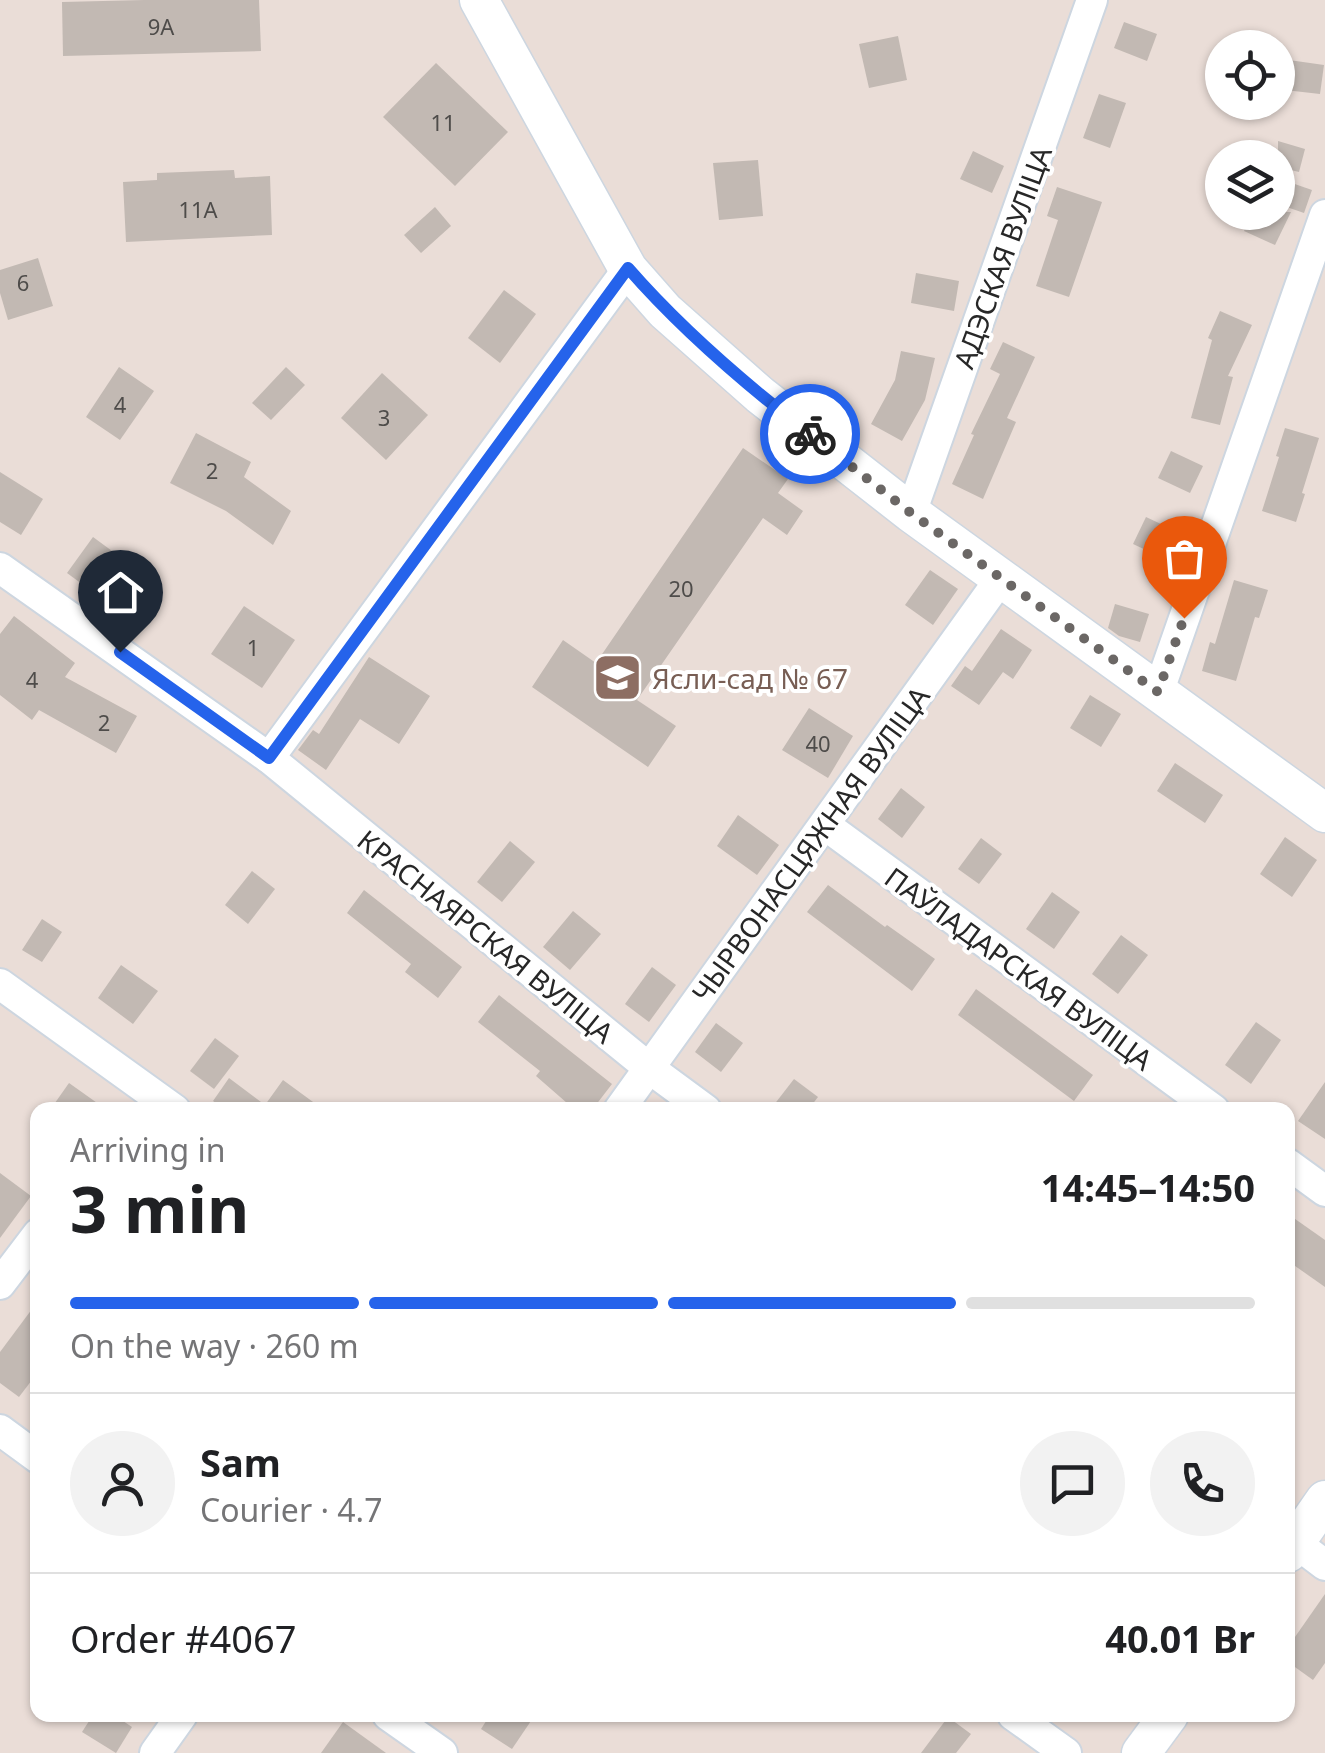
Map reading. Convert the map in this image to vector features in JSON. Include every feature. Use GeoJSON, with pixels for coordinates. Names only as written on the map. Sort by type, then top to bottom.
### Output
{"type":"FeatureCollection","features":[{"type":"Feature","properties":{"kind":"street"},"geometry":{"type":"LineString","coordinates":[[479,0],[628,268],[665,311],[760,395],[911,513],[1325,812]]}},
{"type":"Feature","properties":{"kind":"street","name":"АДЭСКАЯ ВУЛІЦА"},"geometry":{"type":"LineString","coordinates":[[911,513],[1092,0]]}},
{"type":"Feature","properties":{"kind":"street"},"geometry":{"type":"LineString","coordinates":[[1158,692],[1325,216]]}},
{"type":"Feature","properties":{"kind":"street"},"geometry":{"type":"LineString","coordinates":[[269,758],[628,268]]}},
{"type":"Feature","properties":{"kind":"street","name":"КРАСНАЯРСКАЯ ВУЛІЦА"},"geometry":{"type":"LineString","coordinates":[[0,568],[269,758],[695,1102]]}},
{"type":"Feature","properties":{"kind":"street","name":"ЧЫРВОНАСЦЯЖНАЯ ВУЛІЦА"},"geometry":{"type":"LineString","coordinates":[[625,1102],[1001,578]]}},
{"type":"Feature","properties":{"kind":"street","name":"ПАЎЛАДАРСКАЯ ВУЛІЦА"},"geometry":{"type":"LineString","coordinates":[[824,825],[1203,1102]]}},
{"type":"Feature","properties":{"kind":"street"},"geometry":{"type":"LineString","coordinates":[[0,984],[139,1100]]}},
{"type":"Feature","properties":{"kind":"street"},"geometry":{"type":"LineString","coordinates":[[1295,1169],[1325,1191]]}},
{"type":"Feature","properties":{"kind":"street"},"geometry":{"type":"LineString","coordinates":[[0,1284],[30,1245]]}},
{"type":"Feature","properties":{"kind":"street"},"geometry":{"type":"LineString","coordinates":[[0,1430],[30,1452]]}},
{"type":"Feature","properties":{"kind":"street"},"geometry":{"type":"LineString","coordinates":[[1299,1549],[1325,1500]]}},
{"type":"Feature","properties":{"kind":"street"},"geometry":{"type":"LineString","coordinates":[[155,1753],[177,1722]]}},
{"type":"Feature","properties":{"kind":"street"},"geometry":{"type":"LineString","coordinates":[[398,1722],[442,1753]]}},
{"type":"Feature","properties":{"kind":"street"},"geometry":{"type":"LineString","coordinates":[[1023,1722],[1066,1753]]}},
{"type":"Feature","properties":{"kind":"street"},"geometry":{"type":"LineString","coordinates":[[1141,1753],[1164,1722]]}},
{"type":"Feature","properties":{"kind":"building"},"geometry":{"type":"Polygon","coordinates":[[[259,0],[261,51],[63,56],[62,2],[259,0]]]}},
{"type":"Feature","properties":{"kind":"building"},"geometry":{"type":"Polygon","coordinates":[[[1124,22],[1157,34],[1147,61],[1114,48],[1124,22]]]}},
{"type":"Feature","properties":{"kind":"building"},"geometry":{"type":"Polygon","coordinates":[[[898,36],[907,80],[869,88],[859,44],[898,36]]]}},
{"type":"Feature","properties":{"kind":"building"},"geometry":{"type":"Polygon","coordinates":[[[1295,61],[1324,65],[1320,94],[1295,91],[1295,61]]]}},
{"type":"Feature","properties":{"kind":"building"},"geometry":{"type":"Polygon","coordinates":[[[436,63],[508,132],[455,186],[383,117],[436,63]]]}},
{"type":"Feature","properties":{"kind":"building"},"geometry":{"type":"Polygon","coordinates":[[[1099,94],[1126,103],[1110,148],[1083,138],[1099,94]]]}},
{"type":"Feature","properties":{"kind":"building"},"geometry":{"type":"Polygon","coordinates":[[[1295,146],[1305,149],[1299,172],[1295,171],[1295,146]]]}},
{"type":"Feature","properties":{"kind":"building"},"geometry":{"type":"Polygon","coordinates":[[[973,151],[1004,166],[992,193],[960,179],[973,151]]]}},
{"type":"Feature","properties":{"kind":"building"},"geometry":{"type":"Polygon","coordinates":[[[758,160],[763,216],[719,220],[713,163],[758,160]]]}},
{"type":"Feature","properties":{"kind":"building"},"geometry":{"type":"Polygon","coordinates":[[[234,170],[235,178],[270,176],[272,235],[126,242],[123,182],[157,180],[157,173],[234,170]]]}},
{"type":"Feature","properties":{"kind":"building"},"geometry":{"type":"Polygon","coordinates":[[[1295,184],[1312,190],[1304,213],[1295,210],[1295,184]]]}},
{"type":"Feature","properties":{"kind":"building"},"geometry":{"type":"Polygon","coordinates":[[[1057,187],[1102,202],[1069,297],[1036,286],[1058,220],[1047,216],[1057,187]]]}},
{"type":"Feature","properties":{"kind":"building"},"geometry":{"type":"Polygon","coordinates":[[[435,207],[451,226],[421,253],[404,235],[435,207]]]}},
{"type":"Feature","properties":{"kind":"building"},"geometry":{"type":"Polygon","coordinates":[[[1244,230],[1282,230],[1275,245],[1244,230]]]}},
{"type":"Feature","properties":{"kind":"building"},"geometry":{"type":"Polygon","coordinates":[[[38,258],[53,306],[8,320],[0,293],[0,270],[38,258]]]}},
{"type":"Feature","properties":{"kind":"building"},"geometry":{"type":"Polygon","coordinates":[[[916,273],[959,281],[954,311],[911,303],[916,273]]]}},
{"type":"Feature","properties":{"kind":"building"},"geometry":{"type":"Polygon","coordinates":[[[504,290],[536,314],[500,363],[468,338],[504,290]]]}},
{"type":"Feature","properties":{"kind":"building"},"geometry":{"type":"Polygon","coordinates":[[[1220,311],[1252,325],[1228,376],[1233,377],[1220,425],[1191,418],[1212,340],[1208,338],[1220,311]]]}},
{"type":"Feature","properties":{"kind":"building"},"geometry":{"type":"Polygon","coordinates":[[[1003,342],[1035,357],[1007,418],[1016,422],[983,499],[952,484],[1000,374],[990,369],[1003,342]]]}},
{"type":"Feature","properties":{"kind":"building"},"geometry":{"type":"Polygon","coordinates":[[[901,351],[935,358],[925,400],[902,441],[871,424],[895,380],[901,351]]]}},
{"type":"Feature","properties":{"kind":"building"},"geometry":{"type":"Polygon","coordinates":[[[119,367],[154,391],[120,440],[86,417],[119,367]]]}},
{"type":"Feature","properties":{"kind":"building"},"geometry":{"type":"Polygon","coordinates":[[[286,367],[305,385],[271,420],[252,403],[286,367]]]}},
{"type":"Feature","properties":{"kind":"building"},"geometry":{"type":"Polygon","coordinates":[[[382,373],[428,415],[386,460],[341,418],[382,373]]]}},
{"type":"Feature","properties":{"kind":"building"},"geometry":{"type":"Polygon","coordinates":[[[1285,428],[1319,438],[1296,522],[1262,511],[1285,428]]]}},
{"type":"Feature","properties":{"kind":"building"},"geometry":{"type":"Polygon","coordinates":[[[196,433],[251,462],[244,477],[291,511],[273,545],[226,511],[170,483],[196,433]]]}},
{"type":"Feature","properties":{"kind":"building"},"geometry":{"type":"Polygon","coordinates":[[[743,448],[788,479],[778,493],[803,511],[787,535],[763,518],[637,700],[676,726],[648,767],[532,687],[563,640],[596,663],[743,448]]]}},
{"type":"Feature","properties":{"kind":"building"},"geometry":{"type":"Polygon","coordinates":[[[1171,451],[1203,466],[1190,493],[1158,478],[1171,451]]]}},
{"type":"Feature","properties":{"kind":"building"},"geometry":{"type":"Polygon","coordinates":[[[0,472],[43,499],[21,535],[0,522],[0,472]]]}},
{"type":"Feature","properties":{"kind":"building"},"geometry":{"type":"Polygon","coordinates":[[[1146,517],[1178,532],[1165,559],[1133,544],[1146,517]]]}},
{"type":"Feature","properties":{"kind":"building"},"geometry":{"type":"Polygon","coordinates":[[[93,537],[142,573],[116,609],[67,573],[93,537]]]}},
{"type":"Feature","properties":{"kind":"building"},"geometry":{"type":"Polygon","coordinates":[[[930,570],[958,589],[933,625],[905,605],[930,570]]]}},
{"type":"Feature","properties":{"kind":"building"},"geometry":{"type":"Polygon","coordinates":[[[1234,580],[1268,590],[1259,618],[1255,617],[1236,681],[1202,671],[1210,642],[1215,644],[1234,580]]]}},
{"type":"Feature","properties":{"kind":"building"},"geometry":{"type":"Polygon","coordinates":[[[1115,604],[1149,614],[1140,642],[1108,628],[1115,604]]]}},
{"type":"Feature","properties":{"kind":"building"},"geometry":{"type":"Polygon","coordinates":[[[244,606],[295,640],[262,688],[211,654],[244,606]]]}},
{"type":"Feature","properties":{"kind":"building"},"geometry":{"type":"Polygon","coordinates":[[[14,616],[75,663],[65,677],[137,716],[116,753],[39,710],[32,720],[0,695],[0,634],[14,616]]]}},
{"type":"Feature","properties":{"kind":"building"},"geometry":{"type":"Polygon","coordinates":[[[1001,629],[1032,650],[1013,679],[1003,672],[979,705],[951,686],[965,666],[972,671],[1001,629]]]}},
{"type":"Feature","properties":{"kind":"building"},"geometry":{"type":"Polygon","coordinates":[[[369,657],[430,696],[399,744],[360,719],[326,770],[298,750],[313,730],[319,734],[369,657]]]}},
{"type":"Feature","properties":{"kind":"building"},"geometry":{"type":"Polygon","coordinates":[[[1090,695],[1121,714],[1101,747],[1070,728],[1090,695]]]}},
{"type":"Feature","properties":{"kind":"building"},"geometry":{"type":"Polygon","coordinates":[[[809,708],[853,736],[828,778],[782,750],[809,708]]]}},
{"type":"Feature","properties":{"kind":"building"},"geometry":{"type":"Polygon","coordinates":[[[1175,763],[1223,795],[1205,823],[1157,791],[1175,763]]]}},
{"type":"Feature","properties":{"kind":"building"},"geometry":{"type":"Polygon","coordinates":[[[901,788],[925,807],[902,838],[878,819],[901,788]]]}},
{"type":"Feature","properties":{"kind":"building"},"geometry":{"type":"Polygon","coordinates":[[[738,815],[779,845],[757,875],[717,846],[738,815]]]}},
{"type":"Feature","properties":{"kind":"building"},"geometry":{"type":"Polygon","coordinates":[[[1285,837],[1317,860],[1292,897],[1260,874],[1285,837]]]}},
{"type":"Feature","properties":{"kind":"building"},"geometry":{"type":"Polygon","coordinates":[[[981,838],[1002,854],[979,884],[958,869],[981,838]]]}},
{"type":"Feature","properties":{"kind":"building"},"geometry":{"type":"Polygon","coordinates":[[[510,841],[535,862],[502,902],[477,882],[510,841]]]}},
{"type":"Feature","properties":{"kind":"building"},"geometry":{"type":"Polygon","coordinates":[[[252,871],[275,889],[248,924],[225,905],[252,871]]]}},
{"type":"Feature","properties":{"kind":"building"},"geometry":{"type":"Polygon","coordinates":[[[828,885],[935,959],[912,991],[807,912],[828,885]]]}},
{"type":"Feature","properties":{"kind":"building"},"geometry":{"type":"Polygon","coordinates":[[[364,890],[462,967],[438,998],[405,972],[411,964],[347,913],[364,890]]]}},
{"type":"Feature","properties":{"kind":"building"},"geometry":{"type":"Polygon","coordinates":[[[1052,892],[1080,912],[1054,949],[1026,929],[1052,892]]]}},
{"type":"Feature","properties":{"kind":"building"},"geometry":{"type":"Polygon","coordinates":[[[573,911],[601,934],[570,970],[543,947],[573,911]]]}},
{"type":"Feature","properties":{"kind":"building"},"geometry":{"type":"Polygon","coordinates":[[[42,919],[62,932],[42,962],[22,950],[42,919]]]}},
{"type":"Feature","properties":{"kind":"building"},"geometry":{"type":"Polygon","coordinates":[[[1121,935],[1148,955],[1118,994],[1092,974],[1121,935]]]}},
{"type":"Feature","properties":{"kind":"building"},"geometry":{"type":"Polygon","coordinates":[[[121,965],[158,991],[133,1024],[98,998],[121,965]]]}},
{"type":"Feature","properties":{"kind":"building"},"geometry":{"type":"Polygon","coordinates":[[[652,967],[676,985],[649,1022],[625,1004],[652,967]]]}},
{"type":"Feature","properties":{"kind":"building"},"geometry":{"type":"Polygon","coordinates":[[[976,989],[1093,1075],[1074,1101],[958,1015],[976,989]]]}},
{"type":"Feature","properties":{"kind":"building"},"geometry":{"type":"Polygon","coordinates":[[[499,995],[612,1084],[598,1102],[566,1102],[536,1076],[540,1071],[478,1022],[499,995]]]}},
{"type":"Feature","properties":{"kind":"building"},"geometry":{"type":"Polygon","coordinates":[[[1256,1022],[1281,1040],[1251,1084],[1225,1065],[1256,1022]]]}},
{"type":"Feature","properties":{"kind":"building"},"geometry":{"type":"Polygon","coordinates":[[[716,1023],[743,1043],[721,1072],[695,1052],[716,1023]]]}},
{"type":"Feature","properties":{"kind":"building"},"geometry":{"type":"Polygon","coordinates":[[[215,1038],[239,1056],[214,1089],[190,1071],[215,1038]]]}},
{"type":"Feature","properties":{"kind":"building"},"geometry":{"type":"Polygon","coordinates":[[[229,1078],[261,1102],[214,1102],[229,1078]]]}},
{"type":"Feature","properties":{"kind":"building"},"geometry":{"type":"Polygon","coordinates":[[[794,1079],[818,1097],[814,1102],[776,1102],[794,1079]]]}},
{"type":"Feature","properties":{"kind":"building"},"geometry":{"type":"Polygon","coordinates":[[[283,1080],[313,1102],[267,1102],[283,1080]]]}},
{"type":"Feature","properties":{"kind":"building"},"geometry":{"type":"Polygon","coordinates":[[[1325,1082],[1325,1139],[1298,1121],[1325,1082]]]}},
{"type":"Feature","properties":{"kind":"building"},"geometry":{"type":"Polygon","coordinates":[[[69,1083],[96,1102],[56,1102],[69,1083]]]}},
{"type":"Feature","properties":{"kind":"building"},"geometry":{"type":"Polygon","coordinates":[[[0,1173],[30,1197],[0,1238],[0,1173]]]}},
{"type":"Feature","properties":{"kind":"building"},"geometry":{"type":"Polygon","coordinates":[[[1295,1219],[1325,1240],[1325,1287],[1295,1266],[1295,1219]]]}},
{"type":"Feature","properties":{"kind":"building"},"geometry":{"type":"Polygon","coordinates":[[[30,1312],[30,1383],[19,1397],[0,1383],[0,1352],[30,1312]]]}},
{"type":"Feature","properties":{"kind":"building"},"geometry":{"type":"Polygon","coordinates":[[[1325,1594],[1325,1663],[1313,1680],[1295,1667],[1295,1637],[1325,1594]]]}},
{"type":"Feature","properties":{"kind":"building"},"geometry":{"type":"Polygon","coordinates":[[[88,1722],[124,1722],[132,1727],[116,1753],[82,1732],[88,1722]]]}},
{"type":"Feature","properties":{"kind":"building"},"geometry":{"type":"Polygon","coordinates":[[[343,1722],[386,1753],[321,1753],[343,1722]]]}},
{"type":"Feature","properties":{"kind":"building"},"geometry":{"type":"Polygon","coordinates":[[[486,1722],[530,1722],[512,1749],[481,1729],[486,1722]]]}},
{"type":"Feature","properties":{"kind":"building"},"geometry":{"type":"Polygon","coordinates":[[[944,1722],[955,1722],[971,1734],[956,1753],[921,1753],[944,1722]]]}},
{"type":"Feature","properties":{"kind":"way so far"},"geometry":{"type":"LineString","coordinates":[[810,434],[911,513],[1158,692],[1184,618]]}},
{"type":"Feature","properties":{"kind":"place","name":"Ясли-сад № 67"},"geometry":{"type":"Point","coordinates":[617,678]}},
{"type":"Feature","properties":{"kind":"route"},"geometry":{"type":"LineString","coordinates":[[120,652],[269,758],[628,268],[665,311],[810,434]]}}]}
